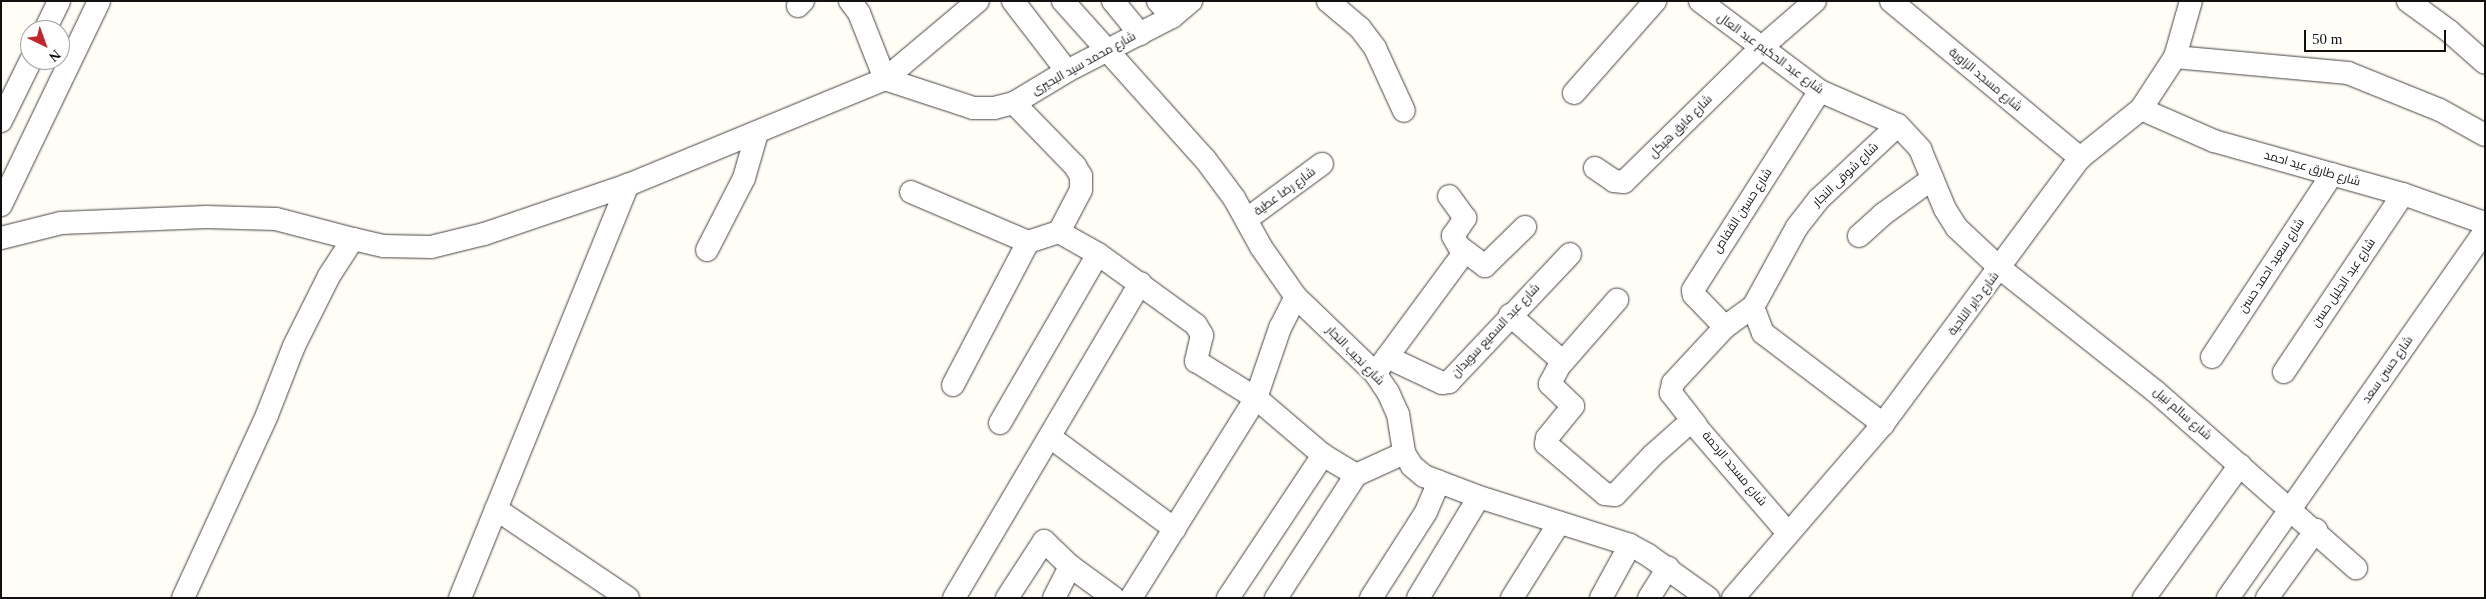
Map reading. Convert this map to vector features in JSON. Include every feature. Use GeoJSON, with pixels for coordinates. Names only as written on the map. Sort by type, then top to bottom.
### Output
{"type":"FeatureCollection","features":[{"type":"Feature","properties":{"kind":"street"},"geometry":{"type":"LineString","coordinates":[[50,20],[59,1]]}},
{"type":"Feature","properties":{"kind":"street"},"geometry":{"type":"LineString","coordinates":[[1,205],[99,1]]}},
{"type":"Feature","properties":{"kind":"street"},"geometry":{"type":"LineString","coordinates":[[850,1],[859,13],[885,79]]}},
{"type":"Feature","properties":{"kind":"street"},"geometry":{"type":"LineString","coordinates":[[1,238],[61,223],[206,217],[276,219],[353,239],[410,248],[448,243],[484,234],[628,185],[885,79],[978,1]]}},
{"type":"Feature","properties":{"kind":"street"},"geometry":{"type":"LineString","coordinates":[[1013,1],[1067,71]]}},
{"type":"Feature","properties":{"kind":"street","name":"شارع نجيب النجار"},"geometry":{"type":"LineString","coordinates":[[1063,1],[1206,159],[1247,219],[1265,253],[1296,297],[1381,365],[1388,392],[1398,414],[1404,453]]}},
{"type":"Feature","properties":{"kind":"street"},"geometry":{"type":"LineString","coordinates":[[1113,1],[1140,34]]}},
{"type":"Feature","properties":{"kind":"street","name":"شارع محمد سيد البحيرى"},"geometry":{"type":"LineString","coordinates":[[885,79],[972,108],[994,108],[1014,104],[1067,71],[1140,34],[1165,9],[1191,1]]}},
{"type":"Feature","properties":{"kind":"street"},"geometry":{"type":"LineString","coordinates":[[1328,1],[1360,28],[1375,48],[1404,111]]}},
{"type":"Feature","properties":{"kind":"street"},"geometry":{"type":"LineString","coordinates":[[1574,93],[1655,1]]}},
{"type":"Feature","properties":{"kind":"street","name":"شارع عبد الحكيم عبد العال"},"geometry":{"type":"LineString","coordinates":[[1700,1],[1820,91],[1898,125],[1920,149],[1932,179],[1957,228],[2001,268]]}},
{"type":"Feature","properties":{"kind":"street"},"geometry":{"type":"LineString","coordinates":[[1762,47],[1815,1]]}},
{"type":"Feature","properties":{"kind":"street","name":"شارع مسجد الزاوية"},"geometry":{"type":"LineString","coordinates":[[1891,1],[2080,158]]}},
{"type":"Feature","properties":{"kind":"street","name":"شارع داير الناحية"},"geometry":{"type":"LineString","coordinates":[[1732,598],[1883,424],[2001,268],[2080,158],[2142,109],[2175,57],[2191,1]]}},
{"type":"Feature","properties":{"kind":"street"},"geometry":{"type":"LineString","coordinates":[[2408,1],[2449,31],[2485,63]]}},
{"type":"Feature","properties":{"kind":"street","name":"شارع فايق هيكل"},"geometry":{"type":"LineString","coordinates":[[1595,168],[1614,181],[1624,182],[1762,47]]}},
{"type":"Feature","properties":{"kind":"street"},"geometry":{"type":"LineString","coordinates":[[2175,57],[2348,73],[2440,110],[2485,135]]}},
{"type":"Feature","properties":{"kind":"street"},"geometry":{"type":"LineString","coordinates":[[1,121],[26,70]]}},
{"type":"Feature","properties":{"kind":"street","name":"شارع حسين القفاص"},"geometry":{"type":"LineString","coordinates":[[1725,327],[1694,295],[1693,290],[1820,91]]}},
{"type":"Feature","properties":{"kind":"street"},"geometry":{"type":"LineString","coordinates":[[911,192],[1028,242],[1059,232],[1081,190],[1081,176],[1075,166],[1014,104]]}},
{"type":"Feature","properties":{"kind":"street","name":"شارع طارق عيد احمد"},"geometry":{"type":"LineString","coordinates":[[2142,109],[2214,141],[2403,194],[2485,223]]}},
{"type":"Feature","properties":{"kind":"street","name":"شارع شوقى النجار"},"geometry":{"type":"LineString","coordinates":[[1753,307],[1807,213],[1898,125]]}},
{"type":"Feature","properties":{"kind":"street"},"geometry":{"type":"LineString","coordinates":[[707,250],[744,178],[757,133]]}},
{"type":"Feature","properties":{"kind":"street","name":"شارع رضا عطية"},"geometry":{"type":"LineString","coordinates":[[1247,219],[1322,164]]}},
{"type":"Feature","properties":{"kind":"street","name":"شارع سعيد احمد حسن"},"geometry":{"type":"LineString","coordinates":[[2212,357],[2332,174]]}},
{"type":"Feature","properties":{"kind":"street"},"geometry":{"type":"LineString","coordinates":[[1859,236],[1882,215],[1932,179]]}},
{"type":"Feature","properties":{"kind":"street"},"geometry":{"type":"LineString","coordinates":[[460,598],[628,185]]}},
{"type":"Feature","properties":{"kind":"street","name":"شارع عبد الجليل حسن"},"geometry":{"type":"LineString","coordinates":[[2284,372],[2403,194]]}},
{"type":"Feature","properties":{"kind":"street"},"geometry":{"type":"LineString","coordinates":[[1449,196],[1465,218],[1453,236],[1461,248],[1485,266],[1525,227]]}},
{"type":"Feature","properties":{"kind":"street","name":"شارع حسن سعد"},"geometry":{"type":"LineString","coordinates":[[2228,598],[2485,231]]}},
{"type":"Feature","properties":{"kind":"street"},"geometry":{"type":"LineString","coordinates":[[1059,232],[1098,254],[1140,283],[1200,330],[1201,349],[1196,361],[1256,398],[1323,455],[1356,475]]}},
{"type":"Feature","properties":{"kind":"street"},"geometry":{"type":"LineString","coordinates":[[183,598],[268,415],[294,346],[329,276],[353,239]]}},
{"type":"Feature","properties":{"kind":"street"},"geometry":{"type":"LineString","coordinates":[[954,385],[1028,242]]}},
{"type":"Feature","properties":{"kind":"street"},"geometry":{"type":"LineString","coordinates":[[1381,365],[1462,257],[1461,248]]}},
{"type":"Feature","properties":{"kind":"street"},"geometry":{"type":"LineString","coordinates":[[1000,423],[1098,254]]}},
{"type":"Feature","properties":{"kind":"street","name":"شارع عبد السميع سويدان"},"geometry":{"type":"LineString","coordinates":[[1381,365],[1442,383],[1449,382],[1510,315],[1570,254]]}},
{"type":"Feature","properties":{"kind":"street","name":"شارع سالم نبيل"},"geometry":{"type":"LineString","coordinates":[[2001,268],[2155,391],[2316,530],[2356,568]]}},
{"type":"Feature","properties":{"kind":"street"},"geometry":{"type":"LineString","coordinates":[[954,598],[1140,283]]}},
{"type":"Feature","properties":{"kind":"street"},"geometry":{"type":"LineString","coordinates":[[1131,598],[1256,398],[1280,328],[1296,297]]}},
{"type":"Feature","properties":{"kind":"street"},"geometry":{"type":"LineString","coordinates":[[1510,315],[1562,363],[1617,300]]}},
{"type":"Feature","properties":{"kind":"street"},"geometry":{"type":"LineString","coordinates":[[1696,425],[1674,398],[1670,388],[1725,327],[1753,307],[1763,333],[1883,424]]}},
{"type":"Feature","properties":{"kind":"street","name":"شارع مسجد الرحمة"},"geometry":{"type":"LineString","coordinates":[[1562,363],[1551,377],[1550,384],[1574,406],[1547,438],[1548,447],[1610,496],[1619,491],[1653,455],[1688,424],[1696,425],[1788,533]]}},
{"type":"Feature","properties":{"kind":"street"},"geometry":{"type":"LineString","coordinates":[[1050,437],[1175,528]]}},
{"type":"Feature","properties":{"kind":"street"},"geometry":{"type":"LineString","coordinates":[[1276,598],[1356,475],[1374,470],[1404,453],[1412,466],[1439,482],[1479,497],[1630,546],[1668,568],[1708,598]]}},
{"type":"Feature","properties":{"kind":"street"},"geometry":{"type":"LineString","coordinates":[[1228,598],[1323,455]]}},
{"type":"Feature","properties":{"kind":"street"},"geometry":{"type":"LineString","coordinates":[[2144,598],[2240,465]]}},
{"type":"Feature","properties":{"kind":"street"},"geometry":{"type":"LineString","coordinates":[[1371,598],[1426,512],[1439,482]]}},
{"type":"Feature","properties":{"kind":"street"},"geometry":{"type":"LineString","coordinates":[[1418,598],[1479,497]]}},
{"type":"Feature","properties":{"kind":"street"},"geometry":{"type":"LineString","coordinates":[[496,509],[628,598]]}},
{"type":"Feature","properties":{"kind":"street"},"geometry":{"type":"LineString","coordinates":[[1512,598],[1559,523]]}},
{"type":"Feature","properties":{"kind":"street"},"geometry":{"type":"LineString","coordinates":[[2267,598],[2316,530]]}},
{"type":"Feature","properties":{"kind":"street"},"geometry":{"type":"LineString","coordinates":[[1007,598],[1043,541],[1070,566],[1114,598]]}},
{"type":"Feature","properties":{"kind":"street"},"geometry":{"type":"LineString","coordinates":[[1601,598],[1630,546]]}},
{"type":"Feature","properties":{"kind":"street"},"geometry":{"type":"LineString","coordinates":[[1054,598],[1070,566]]}},
{"type":"Feature","properties":{"kind":"street"},"geometry":{"type":"LineString","coordinates":[[1649,598],[1668,568]]}}]}
